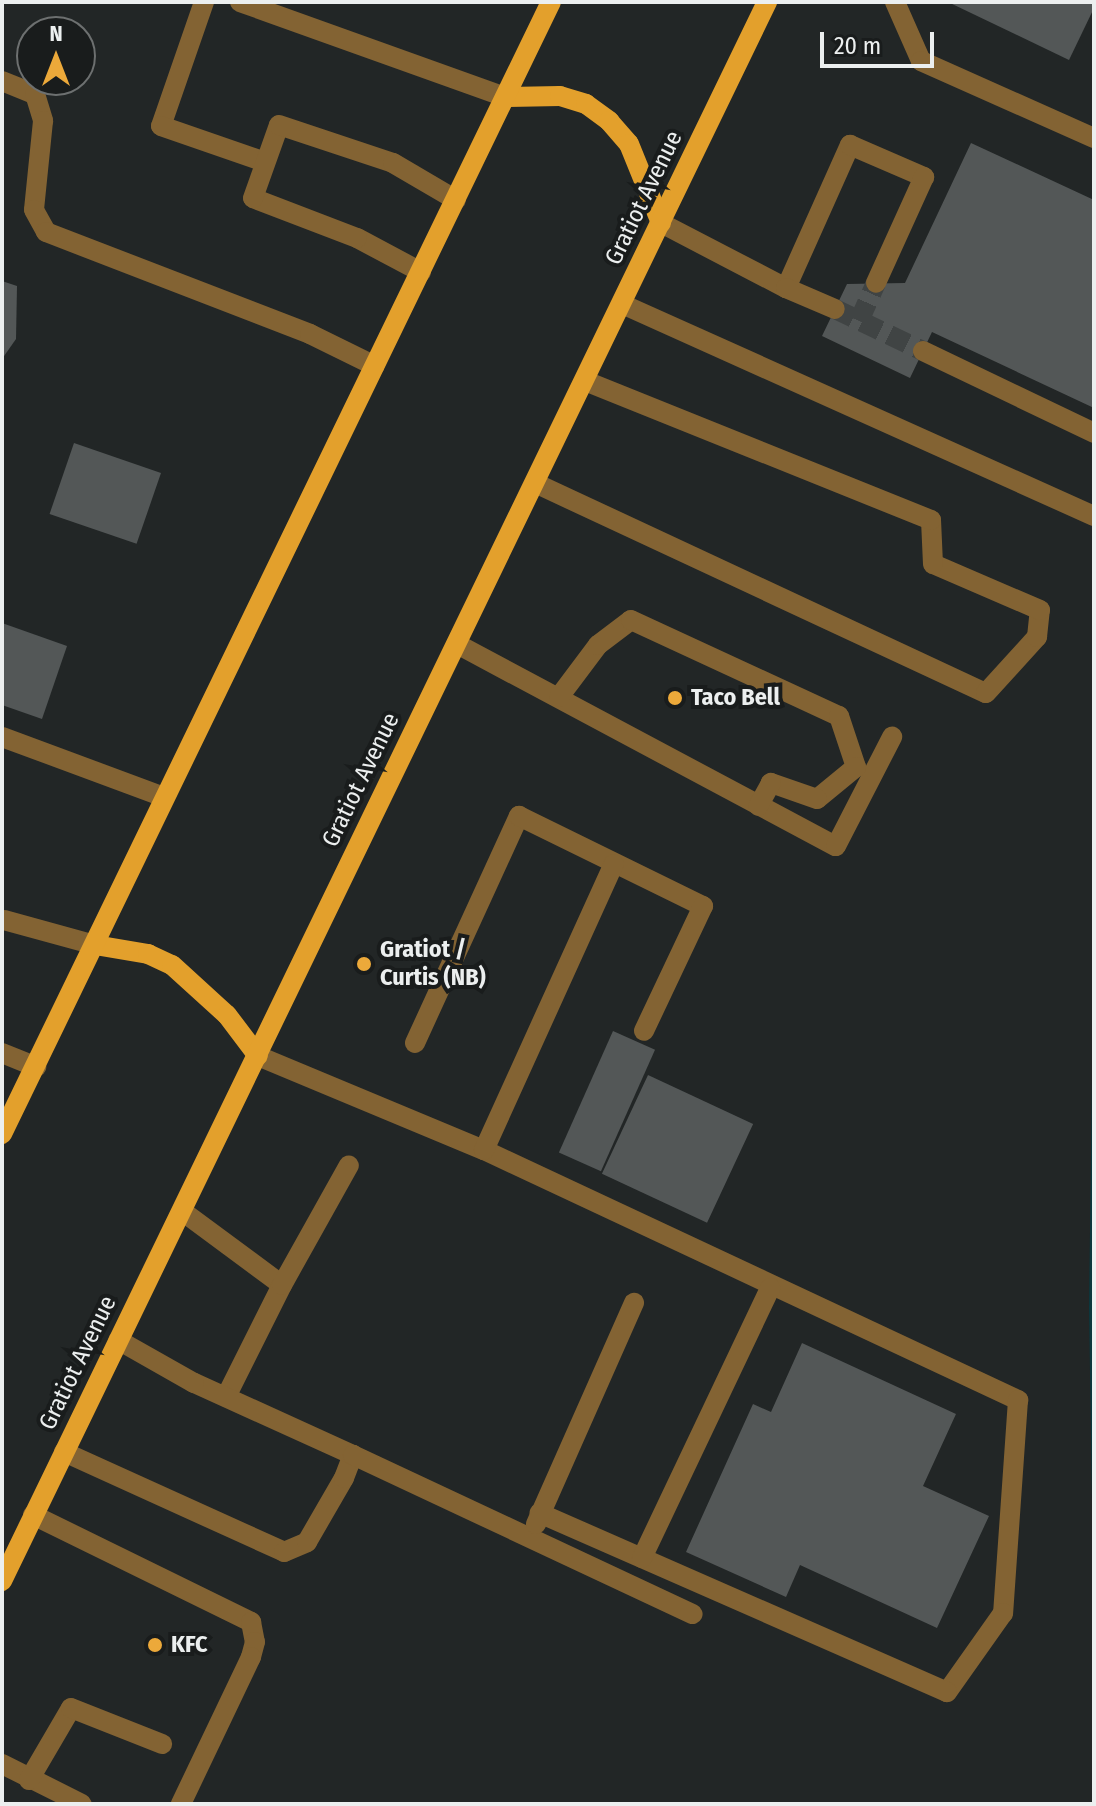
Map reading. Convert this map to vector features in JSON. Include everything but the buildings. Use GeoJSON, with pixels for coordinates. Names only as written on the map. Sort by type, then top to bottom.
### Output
{"type":"FeatureCollection","features":[{"type":"Feature","properties":{"kind":"main road"},"geometry":{"type":"LineString","coordinates":[[2,1134],[551,2]]}},
{"type":"Feature","properties":{"kind":"main road","name":"Gratiot Avenue"},"geometry":{"type":"LineString","coordinates":[[2,1581],[767,2]]}},
{"type":"Feature","properties":{"kind":"main road"},"geometry":{"type":"LineString","coordinates":[[506,97],[560,96],[586,104],[609,121],[629,144],[661,223]]}},
{"type":"Feature","properties":{"kind":"main road"},"geometry":{"type":"LineString","coordinates":[[95,945],[148,954],[172,965],[227,1015],[258,1056]]}},
{"type":"Feature","properties":{"kind":"street"},"geometry":{"type":"LineString","coordinates":[[204,2],[161,126],[265,162]]}},
{"type":"Feature","properties":{"kind":"street"},"geometry":{"type":"LineString","coordinates":[[240,2],[506,97]]}},
{"type":"Feature","properties":{"kind":"street"},"geometry":{"type":"LineString","coordinates":[[895,2],[921,61],[1094,138]]}},
{"type":"Feature","properties":{"kind":"street"},"geometry":{"type":"LineString","coordinates":[[2,81],[35,94],[39,107],[43,121],[34,210],[46,232],[310,334],[375,366]]}},
{"type":"Feature","properties":{"kind":"street"},"geometry":{"type":"LineString","coordinates":[[421,272],[357,238],[253,198],[279,125],[393,163],[456,200]]}},
{"type":"Feature","properties":{"kind":"street"},"geometry":{"type":"LineString","coordinates":[[786,288],[850,145],[924,177],[876,283]]}},
{"type":"Feature","properties":{"kind":"street"},"geometry":{"type":"LineString","coordinates":[[661,223],[786,288],[835,309]]}},
{"type":"Feature","properties":{"kind":"street"},"geometry":{"type":"LineString","coordinates":[[622,304],[1094,516]]}},
{"type":"Feature","properties":{"kind":"street"},"geometry":{"type":"LineString","coordinates":[[923,351],[1094,433]]}},
{"type":"Feature","properties":{"kind":"street"},"geometry":{"type":"LineString","coordinates":[[535,483],[986,693],[1037,637],[1040,610],[933,564],[931,520],[585,381]]}},
{"type":"Feature","properties":{"kind":"street"},"geometry":{"type":"LineString","coordinates":[[559,697],[598,645],[631,620],[839,716],[856,767],[817,799],[771,783],[758,806]]}},
{"type":"Feature","properties":{"kind":"street"},"geometry":{"type":"LineString","coordinates":[[457,644],[836,846],[892,737]]}},
{"type":"Feature","properties":{"kind":"street"},"geometry":{"type":"LineString","coordinates":[[2,737],[164,797]]}},
{"type":"Feature","properties":{"kind":"street"},"geometry":{"type":"LineString","coordinates":[[415,1043],[519,816],[703,906],[644,1031]]}},
{"type":"Feature","properties":{"kind":"street"},"geometry":{"type":"LineString","coordinates":[[484,1150],[614,864]]}},
{"type":"Feature","properties":{"kind":"street"},"geometry":{"type":"LineString","coordinates":[[3,917],[95,945]]}},
{"type":"Feature","properties":{"kind":"street"},"geometry":{"type":"LineString","coordinates":[[2,1053],[36,1067]]}},
{"type":"Feature","properties":{"kind":"street"},"geometry":{"type":"LineString","coordinates":[[258,1056],[484,1150],[770,1288],[1018,1400],[1003,1613],[947,1692],[540,1513]]}},
{"type":"Feature","properties":{"kind":"street"},"geometry":{"type":"LineString","coordinates":[[226,1397],[282,1285],[349,1165]]}},
{"type":"Feature","properties":{"kind":"street"},"geometry":{"type":"LineString","coordinates":[[182,1211],[282,1285]]}},
{"type":"Feature","properties":{"kind":"street"},"geometry":{"type":"LineString","coordinates":[[642,1558],[770,1288]]}},
{"type":"Feature","properties":{"kind":"street"},"geometry":{"type":"LineString","coordinates":[[529,1539],[634,1303]]}},
{"type":"Feature","properties":{"kind":"street"},"geometry":{"type":"LineString","coordinates":[[118,1340],[226,1397],[693,1614]]}},
{"type":"Feature","properties":{"kind":"street"},"geometry":{"type":"LineString","coordinates":[[64,1452],[284,1552],[307,1542],[322,1522],[353,1455]]}},
{"type":"Feature","properties":{"kind":"street"},"geometry":{"type":"LineString","coordinates":[[33,1515],[251,1622],[255,1642],[251,1657],[181,1804]]}},
{"type":"Feature","properties":{"kind":"street"},"geometry":{"type":"LineString","coordinates":[[29,1780],[71,1708],[162,1744]]}},
{"type":"Feature","properties":{"kind":"street"},"geometry":{"type":"LineString","coordinates":[[2,1764],[82,1804]]}},
{"type":"Feature","properties":{"kind":"shaded area"},"geometry":{"type":"Polygon","coordinates":[[[1094,925],[1094,1628],[1089,1308],[1094,925]]]}},
{"type":"Feature","properties":{"kind":"tunnel"},"geometry":{"type":"LineString","coordinates":[[859,321],[876,283]]}},
{"type":"Feature","properties":{"kind":"tunnel"},"geometry":{"type":"LineString","coordinates":[[835,309],[923,351]]}},
{"type":"Feature","properties":{"kind":"place","name":"Taco Bell"},"geometry":{"type":"Point","coordinates":[675,698]}},
{"type":"Feature","properties":{"kind":"place","name":"Gratiot / Curtis (NB)"},"geometry":{"type":"Point","coordinates":[364,964]}},
{"type":"Feature","properties":{"kind":"place","name":"KFC"},"geometry":{"type":"Point","coordinates":[155,1645]}}]}
